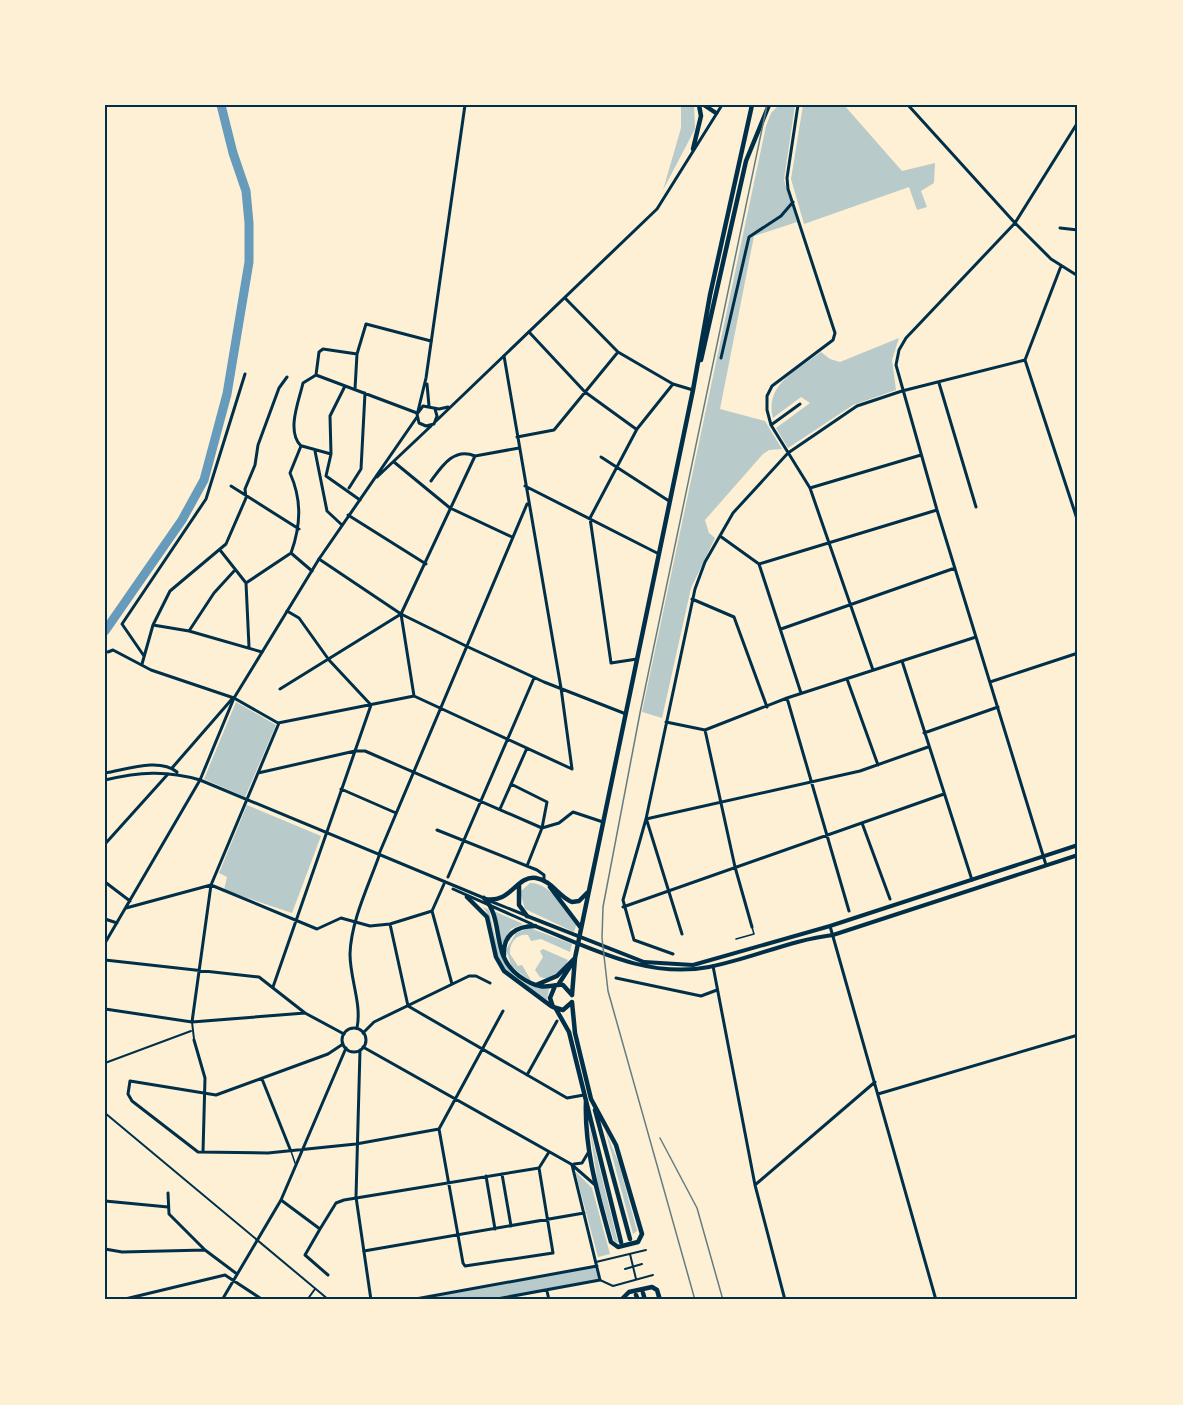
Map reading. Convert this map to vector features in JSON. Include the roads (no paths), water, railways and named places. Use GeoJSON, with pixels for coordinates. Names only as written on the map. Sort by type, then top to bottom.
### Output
{"type":"FeatureCollection","features":[{"type":"Feature","properties":{"kind":"main road"},"geometry":{"type":"LineString","coordinates":[[693,149],[701,117],[699,105]]}},
{"type":"Feature","properties":{"kind":"main road"},"geometry":{"type":"LineString","coordinates":[[704,105],[716,113]]}},
{"type":"Feature","properties":{"kind":"main road"},"geometry":{"type":"LineString","coordinates":[[694,390],[710,295],[751,105]]}},
{"type":"Feature","properties":{"kind":"main road"},"geometry":{"type":"LineString","coordinates":[[621,1242],[587,1098],[575,1033],[572,994],[575,958],[694,390],[751,143],[769,105]]}},
{"type":"Feature","properties":{"kind":"main road"},"geometry":{"type":"LineString","coordinates":[[519,885],[518,902],[527,916],[634,959],[674,965],[711,962],[830,926],[1078,845]]}},
{"type":"Feature","properties":{"kind":"main road"},"geometry":{"type":"LineString","coordinates":[[507,966],[504,948],[508,936],[518,928],[535,926],[642,967],[671,971],[712,966],[810,938],[833,935],[1078,855]]}},
{"type":"Feature","properties":{"kind":"main road"},"geometry":{"type":"LineString","coordinates":[[484,898],[500,899],[530,878],[545,882],[572,902],[582,899],[590,888]]}},
{"type":"Feature","properties":{"kind":"main road"},"geometry":{"type":"LineString","coordinates":[[545,882],[577,919],[581,930]]}},
{"type":"Feature","properties":{"kind":"main road"},"geometry":{"type":"LineString","coordinates":[[467,897],[487,917],[496,957],[504,971],[554,1007],[565,1009],[572,1002]]}},
{"type":"Feature","properties":{"kind":"main road"},"geometry":{"type":"LineString","coordinates":[[484,898],[491,907],[501,952],[507,966],[535,985],[565,986],[572,994]]}},
{"type":"Feature","properties":{"kind":"main road"},"geometry":{"type":"LineString","coordinates":[[535,985],[557,976],[575,958]]}},
{"type":"Feature","properties":{"kind":"main road"},"geometry":{"type":"LineString","coordinates":[[575,958],[550,995],[554,1007],[569,1032],[630,1239]]}},
{"type":"Feature","properties":{"kind":"main road"},"geometry":{"type":"LineString","coordinates":[[587,1098],[616,1145],[642,1234],[638,1242],[618,1247],[613,1244],[595,1185],[589,1151],[587,1098]]}},
{"type":"Feature","properties":{"kind":"main road"},"geometry":{"type":"LineString","coordinates":[[621,1300],[629,1292],[652,1287],[657,1290],[660,1300]]}},
{"type":"Feature","properties":{"kind":"main road"},"geometry":{"type":"LineString","coordinates":[[643,1293],[645,1300]]}},
{"type":"Feature","properties":{"kind":"street"},"geometry":{"type":"LineString","coordinates":[[105,943],[200,780],[234,698],[286,611],[417,414],[426,378],[465,105]]}},
{"type":"Feature","properties":{"kind":"street"},"geometry":{"type":"LineString","coordinates":[[374,480],[657,208],[722,105]]}},
{"type":"Feature","properties":{"kind":"street"},"geometry":{"type":"LineString","coordinates":[[798,105],[787,178],[835,333],[833,340],[772,386],[767,396],[766,410],[771,425],[810,488],[873,670]]}},
{"type":"Feature","properties":{"kind":"street"},"geometry":{"type":"LineString","coordinates":[[908,105],[1015,223],[1061,266],[1078,276]]}},
{"type":"Feature","properties":{"kind":"street"},"geometry":{"type":"LineString","coordinates":[[1046,865],[921,455],[896,365],[899,350],[906,338],[1015,223],[1078,122]]}},
{"type":"Feature","properties":{"kind":"street"},"geometry":{"type":"LineString","coordinates":[[722,358],[748,237],[781,216],[793,202]]}},
{"type":"Feature","properties":{"kind":"street"},"geometry":{"type":"LineString","coordinates":[[1060,228],[1078,230]]}},
{"type":"Feature","properties":{"kind":"street"},"geometry":{"type":"LineString","coordinates":[[1061,266],[1025,360],[1078,522]]}},
{"type":"Feature","properties":{"kind":"street"},"geometry":{"type":"LineString","coordinates":[[565,298],[618,352],[673,384],[694,390]]}},
{"type":"Feature","properties":{"kind":"street"},"geometry":{"type":"LineString","coordinates":[[355,389],[357,354],[366,324],[431,341]]}},
{"type":"Feature","properties":{"kind":"street"},"geometry":{"type":"LineString","coordinates":[[529,332],[585,392],[637,429]]}},
{"type":"Feature","properties":{"kind":"street"},"geometry":{"type":"LineString","coordinates":[[316,375],[319,352],[323,349],[357,354]]}},
{"type":"Feature","properties":{"kind":"street"},"geometry":{"type":"LineString","coordinates":[[518,437],[555,430],[618,352]]}},
{"type":"Feature","properties":{"kind":"street"},"geometry":{"type":"LineString","coordinates":[[108,652],[119,652],[151,670],[234,698],[279,723],[414,696],[572,770],[561,688],[504,356]]}},
{"type":"Feature","properties":{"kind":"street"},"geometry":{"type":"LineString","coordinates":[[672,954],[634,940],[623,907],[646,819],[692,599],[705,562],[732,513],[788,453],[857,406],[902,391],[1025,360]]}},
{"type":"Feature","properties":{"kind":"street"},"geometry":{"type":"LineString","coordinates":[[144,656],[122,624],[206,499],[245,374]]}},
{"type":"Feature","properties":{"kind":"street"},"geometry":{"type":"LineString","coordinates":[[316,375],[417,414],[422,425],[431,426]]}},
{"type":"Feature","properties":{"kind":"street"},"geometry":{"type":"LineString","coordinates":[[316,375],[303,383],[294,433],[301,446],[331,454]]}},
{"type":"Feature","properties":{"kind":"street"},"geometry":{"type":"LineString","coordinates":[[142,664],[153,625],[170,591],[220,550],[230,537],[246,498],[245,489],[255,465],[258,445],[279,388],[287,377]]}},
{"type":"Feature","properties":{"kind":"street"},"geometry":{"type":"LineString","coordinates":[[426,378],[429,406]]}},
{"type":"Feature","properties":{"kind":"street"},"geometry":{"type":"LineString","coordinates":[[939,382],[976,507]]}},
{"type":"Feature","properties":{"kind":"street"},"geometry":{"type":"LineString","coordinates":[[637,659],[611,663],[590,518],[637,429],[673,384]]}},
{"type":"Feature","properties":{"kind":"street"},"geometry":{"type":"LineString","coordinates":[[345,386],[330,416],[331,454],[326,476],[360,500]]}},
{"type":"Feature","properties":{"kind":"street"},"geometry":{"type":"LineString","coordinates":[[348,488],[361,469],[365,393]]}},
{"type":"Feature","properties":{"kind":"street"},"geometry":{"type":"LineString","coordinates":[[429,406],[442,409],[454,403]]}},
{"type":"Feature","properties":{"kind":"street"},"geometry":{"type":"LineString","coordinates":[[771,425],[800,404]]}},
{"type":"Feature","properties":{"kind":"street"},"geometry":{"type":"LineString","coordinates":[[417,414],[429,406]]}},
{"type":"Feature","properties":{"kind":"street"},"geometry":{"type":"LineString","coordinates":[[435,409],[436,421]]}},
{"type":"Feature","properties":{"kind":"street"},"geometry":{"type":"LineString","coordinates":[[246,583],[291,553],[299,529],[298,492],[290,473],[301,446]]}},
{"type":"Feature","properties":{"kind":"street"},"geometry":{"type":"LineString","coordinates":[[431,481],[444,462],[452,457],[467,453],[475,456],[519,447]]}},
{"type":"Feature","properties":{"kind":"street"},"geometry":{"type":"LineString","coordinates":[[315,450],[327,511],[342,525]]}},
{"type":"Feature","properties":{"kind":"street"},"geometry":{"type":"LineString","coordinates":[[810,488],[921,455]]}},
{"type":"Feature","properties":{"kind":"street"},"geometry":{"type":"LineString","coordinates":[[280,689],[401,614],[475,456]]}},
{"type":"Feature","properties":{"kind":"street"},"geometry":{"type":"LineString","coordinates":[[601,457],[670,502]]}},
{"type":"Feature","properties":{"kind":"street"},"geometry":{"type":"LineString","coordinates":[[394,462],[450,508],[512,537]]}},
{"type":"Feature","properties":{"kind":"street"},"geometry":{"type":"LineString","coordinates":[[231,486],[246,498],[299,529]]}},
{"type":"Feature","properties":{"kind":"street"},"geometry":{"type":"LineString","coordinates":[[525,486],[659,554]]}},
{"type":"Feature","properties":{"kind":"street"},"geometry":{"type":"LineString","coordinates":[[357,1028],[358,1009],[350,956],[356,922],[413,771],[528,502]]}},
{"type":"Feature","properties":{"kind":"street"},"geometry":{"type":"LineString","coordinates":[[759,564],[938,510]]}},
{"type":"Feature","properties":{"kind":"street"},"geometry":{"type":"LineString","coordinates":[[348,515],[426,564]]}},
{"type":"Feature","properties":{"kind":"street"},"geometry":{"type":"LineString","coordinates":[[720,536],[759,564],[802,694]]}},
{"type":"Feature","properties":{"kind":"street"},"geometry":{"type":"LineString","coordinates":[[220,550],[246,583],[249,647]]}},
{"type":"Feature","properties":{"kind":"street"},"geometry":{"type":"LineString","coordinates":[[291,553],[312,571]]}},
{"type":"Feature","properties":{"kind":"street"},"geometry":{"type":"LineString","coordinates":[[319,560],[401,614],[534,677],[626,714]]}},
{"type":"Feature","properties":{"kind":"street"},"geometry":{"type":"LineString","coordinates":[[781,629],[955,568]]}},
{"type":"Feature","properties":{"kind":"street"},"geometry":{"type":"LineString","coordinates":[[189,632],[214,593],[235,570]]}},
{"type":"Feature","properties":{"kind":"street"},"geometry":{"type":"LineString","coordinates":[[692,599],[734,617],[767,707]]}},
{"type":"Feature","properties":{"kind":"street"},"geometry":{"type":"LineString","coordinates":[[286,611],[299,618],[329,660],[370,705]]}},
{"type":"Feature","properties":{"kind":"street"},"geometry":{"type":"LineString","coordinates":[[401,614],[414,696]]}},
{"type":"Feature","properties":{"kind":"street"},"geometry":{"type":"LineString","coordinates":[[153,625],[189,632],[262,652]]}},
{"type":"Feature","properties":{"kind":"street"},"geometry":{"type":"LineString","coordinates":[[666,722],[705,730],[787,699],[976,637]]}},
{"type":"Feature","properties":{"kind":"street"},"geometry":{"type":"LineString","coordinates":[[990,682],[1078,653]]}},
{"type":"Feature","properties":{"kind":"street"},"geometry":{"type":"LineString","coordinates":[[902,661],[972,880]]}},
{"type":"Feature","properties":{"kind":"street"},"geometry":{"type":"LineString","coordinates":[[448,877],[534,677]]}},
{"type":"Feature","properties":{"kind":"street"},"geometry":{"type":"LineString","coordinates":[[847,679],[878,765]]}},
{"type":"Feature","properties":{"kind":"street"},"geometry":{"type":"LineString","coordinates":[[172,768],[234,698]]}},
{"type":"Feature","properties":{"kind":"street"},"geometry":{"type":"LineString","coordinates":[[787,699],[849,911]]}},
{"type":"Feature","properties":{"kind":"street"},"geometry":{"type":"LineString","coordinates":[[273,987],[298,920],[370,705]]}},
{"type":"Feature","properties":{"kind":"street"},"geometry":{"type":"LineString","coordinates":[[924,733],[998,707]]}},
{"type":"Feature","properties":{"kind":"street"},"geometry":{"type":"LineString","coordinates":[[203,1152],[205,1078],[194,1040],[192,1022],[211,885],[279,723]]}},
{"type":"Feature","properties":{"kind":"street"},"geometry":{"type":"LineString","coordinates":[[705,730],[735,867],[752,927]]}},
{"type":"Feature","properties":{"kind":"street"},"geometry":{"type":"LineString","coordinates":[[646,819],[878,765],[928,747]]}},
{"type":"Feature","properties":{"kind":"street"},"geometry":{"type":"LineString","coordinates":[[500,810],[527,748]]}},
{"type":"Feature","properties":{"kind":"street"},"geometry":{"type":"LineString","coordinates":[[258,773],[355,751],[365,751],[542,828],[559,823],[573,812],[603,822]]}},
{"type":"Feature","properties":{"kind":"street"},"geometry":{"type":"LineString","coordinates":[[105,773],[144,766],[172,768],[178,774]]}},
{"type":"Feature","properties":{"kind":"street"},"geometry":{"type":"LineString","coordinates":[[105,780],[142,772],[178,774],[200,780],[444,884],[527,916]]}},
{"type":"Feature","properties":{"kind":"street"},"geometry":{"type":"LineString","coordinates":[[105,844],[169,773]]}},
{"type":"Feature","properties":{"kind":"street"},"geometry":{"type":"LineString","coordinates":[[511,784],[548,802],[542,828],[527,866]]}},
{"type":"Feature","properties":{"kind":"street"},"geometry":{"type":"LineString","coordinates":[[341,789],[396,813]]}},
{"type":"Feature","properties":{"kind":"street"},"geometry":{"type":"LineString","coordinates":[[623,907],[944,794]]}},
{"type":"Feature","properties":{"kind":"street"},"geometry":{"type":"LineString","coordinates":[[646,819],[682,934]]}},
{"type":"Feature","properties":{"kind":"street"},"geometry":{"type":"LineString","coordinates":[[862,823],[890,899]]}},
{"type":"Feature","properties":{"kind":"street"},"geometry":{"type":"LineString","coordinates":[[438,830],[542,873],[546,878],[545,882]]}},
{"type":"Feature","properties":{"kind":"street"},"geometry":{"type":"LineString","coordinates":[[105,882],[130,901]]}},
{"type":"Feature","properties":{"kind":"street"},"geometry":{"type":"LineString","coordinates":[[444,884],[467,897],[535,926]]}},
{"type":"Feature","properties":{"kind":"street"},"geometry":{"type":"LineString","coordinates":[[444,884],[432,911],[452,984]]}},
{"type":"Feature","properties":{"kind":"street"},"geometry":{"type":"LineString","coordinates":[[126,908],[211,885],[317,929],[340,918],[370,926],[390,924],[432,911]]}},
{"type":"Feature","properties":{"kind":"street"},"geometry":{"type":"LineString","coordinates":[[105,919],[117,923]]}},
{"type":"Feature","properties":{"kind":"street"},"geometry":{"type":"LineString","coordinates":[[390,924],[408,1006],[567,1098],[587,1098]]}},
{"type":"Feature","properties":{"kind":"street"},"geometry":{"type":"LineString","coordinates":[[830,926],[936,1300]]}},
{"type":"Feature","properties":{"kind":"street"},"geometry":{"type":"LineString","coordinates":[[105,960],[259,977],[305,1013],[344,1034]]}},
{"type":"Feature","properties":{"kind":"street"},"geometry":{"type":"LineString","coordinates":[[712,966],[755,1185],[784,1300]]}},
{"type":"Feature","properties":{"kind":"street"},"geometry":{"type":"LineString","coordinates":[[363,1032],[375,1022],[469,976],[476,976],[490,983]]}},
{"type":"Feature","properties":{"kind":"street"},"geometry":{"type":"LineString","coordinates":[[616,978],[701,996],[717,990]]}},
{"type":"Feature","properties":{"kind":"street"},"geometry":{"type":"LineString","coordinates":[[105,1009],[192,1022],[305,1013]]}},
{"type":"Feature","properties":{"kind":"street"},"geometry":{"type":"LineString","coordinates":[[503,1011],[440,1129],[462,1263],[469,1267],[553,1253],[539,1168],[549,1152]]}},
{"type":"Feature","properties":{"kind":"street"},"geometry":{"type":"LineString","coordinates":[[527,1075],[557,1022]]}},
{"type":"Feature","properties":{"kind":"street"},"geometry":{"type":"LineString","coordinates":[[365,1300],[371,1299],[356,1197],[356,1144],[362,1048],[366,1039],[363,1032],[357,1028],[348,1029],[344,1034],[343,1044],[346,1048],[351,1051],[362,1048],[456,1099],[572,1164],[595,1185]]}},
{"type":"Feature","properties":{"kind":"street"},"geometry":{"type":"LineString","coordinates":[[105,1063],[192,1031]]}},
{"type":"Feature","properties":{"kind":"street"},"geometry":{"type":"LineString","coordinates":[[878,1094],[1078,1035]]}},
{"type":"Feature","properties":{"kind":"street"},"geometry":{"type":"LineString","coordinates":[[343,1044],[328,1054],[216,1095],[203,1095],[130,1081],[129,1089],[132,1101],[191,1149],[203,1152],[268,1153],[356,1144],[440,1129]]}},
{"type":"Feature","properties":{"kind":"street"},"geometry":{"type":"LineString","coordinates":[[222,1300],[281,1200],[346,1048]]}},
{"type":"Feature","properties":{"kind":"street"},"geometry":{"type":"LineString","coordinates":[[262,1078],[290,1149]]}},
{"type":"Feature","properties":{"kind":"street"},"geometry":{"type":"LineString","coordinates":[[755,1185],[875,1082]]}},
{"type":"Feature","properties":{"kind":"street"},"geometry":{"type":"LineString","coordinates":[[105,1113],[328,1300]]}},
{"type":"Feature","properties":{"kind":"street"},"geometry":{"type":"LineString","coordinates":[[572,1164],[582,1163],[589,1151]]}},
{"type":"Feature","properties":{"kind":"street"},"geometry":{"type":"LineString","coordinates":[[572,1164],[600,1280]]}},
{"type":"Feature","properties":{"kind":"street"},"geometry":{"type":"LineString","coordinates":[[328,1275],[305,1255],[336,1203],[356,1197],[539,1168]]}},
{"type":"Feature","properties":{"kind":"street"},"geometry":{"type":"LineString","coordinates":[[502,1174],[511,1226]]}},
{"type":"Feature","properties":{"kind":"street"},"geometry":{"type":"LineString","coordinates":[[486,1176],[495,1228]]}},
{"type":"Feature","properties":{"kind":"street"},"geometry":{"type":"LineString","coordinates":[[168,1193],[169,1214],[206,1250],[237,1274]]}},
{"type":"Feature","properties":{"kind":"street"},"geometry":{"type":"LineString","coordinates":[[281,1200],[320,1229]]}},
{"type":"Feature","properties":{"kind":"street"},"geometry":{"type":"LineString","coordinates":[[105,1201],[168,1207]]}},
{"type":"Feature","properties":{"kind":"street"},"geometry":{"type":"LineString","coordinates":[[363,1251],[584,1213]]}},
{"type":"Feature","properties":{"kind":"street"},"geometry":{"type":"LineString","coordinates":[[105,1249],[122,1252],[206,1250]]}},
{"type":"Feature","properties":{"kind":"street"},"geometry":{"type":"LineString","coordinates":[[410,1300],[597,1264],[646,1250]]}},
{"type":"Feature","properties":{"kind":"street"},"geometry":{"type":"LineString","coordinates":[[630,1254],[636,1279]]}},
{"type":"Feature","properties":{"kind":"street"},"geometry":{"type":"LineString","coordinates":[[625,1269],[642,1264]]}},
{"type":"Feature","properties":{"kind":"street"},"geometry":{"type":"LineString","coordinates":[[121,1300],[237,1274]]}},
{"type":"Feature","properties":{"kind":"street"},"geometry":{"type":"LineString","coordinates":[[225,1275],[263,1300]]}},
{"type":"Feature","properties":{"kind":"street"},"geometry":{"type":"LineString","coordinates":[[491,1300],[600,1280],[613,1286],[653,1275]]}},
{"type":"Feature","properties":{"kind":"street"},"geometry":{"type":"LineString","coordinates":[[307,1300],[315,1289]]}},
{"type":"Feature","properties":{"kind":"street"},"geometry":{"type":"LineString","coordinates":[[547,1291],[549,1300]]}},
{"type":"Feature","properties":{"kind":"lane"},"geometry":{"type":"LineString","coordinates":[[736,939],[754,934],[752,927]]}},
{"type":"Feature","properties":{"kind":"lane"},"geometry":{"type":"LineString","coordinates":[[290,1149],[296,1167]]}},
{"type":"Feature","properties":{"kind":"waterway"},"geometry":{"type":"LineString","coordinates":[[105,631],[182,520],[204,480],[227,394],[249,262],[249,223],[246,191],[233,153],[221,105]]}},
{"type":"Feature","properties":{"kind":"railway"},"geometry":{"type":"LineString","coordinates":[[695,1300],[608,991],[602,938],[603,907],[640,713],[767,105]]}},
{"type":"Feature","properties":{"kind":"railway"},"geometry":{"type":"LineString","coordinates":[[660,1138],[697,1208],[723,1300]]}}]}
